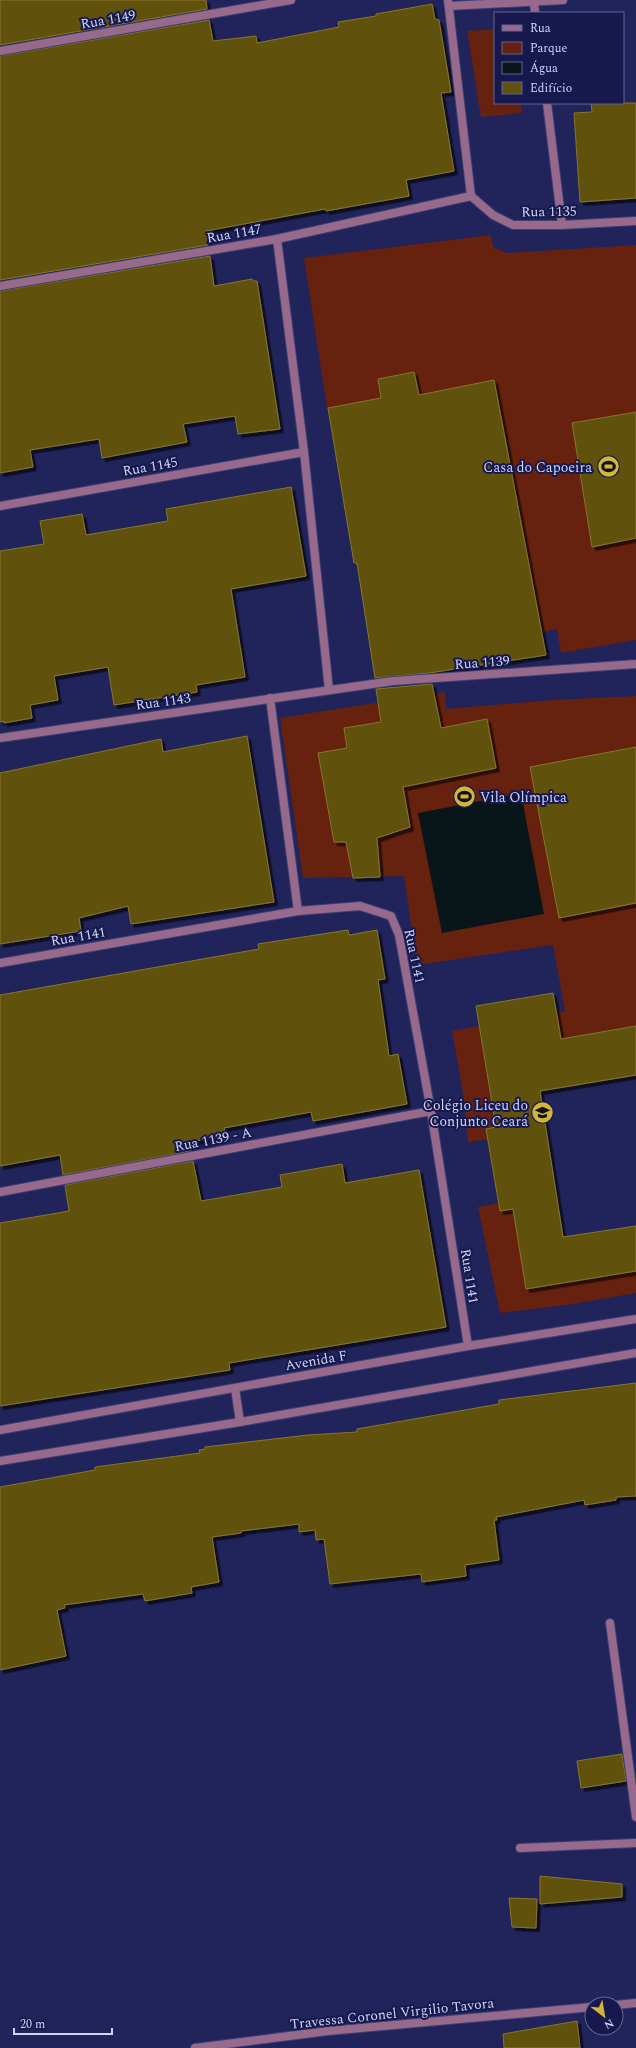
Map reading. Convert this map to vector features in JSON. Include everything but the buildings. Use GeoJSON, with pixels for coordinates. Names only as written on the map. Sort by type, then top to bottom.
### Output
{"type":"FeatureCollection","features":[{"type":"Feature","properties":{"kind":"street","name":"Rua 1149"},"geometry":{"type":"LineString","coordinates":[[0,51],[291,0]]}},
{"type":"Feature","properties":{"kind":"street"},"geometry":{"type":"LineString","coordinates":[[471,196],[448,3],[534,2],[563,0]]}},
{"type":"Feature","properties":{"kind":"street"},"geometry":{"type":"LineString","coordinates":[[534,2],[535,12]]}},
{"type":"Feature","properties":{"kind":"street"},"geometry":{"type":"LineString","coordinates":[[546,104],[562,225]]}},
{"type":"Feature","properties":{"kind":"street","name":"Rua 1135"},"geometry":{"type":"LineString","coordinates":[[471,196],[493,215],[513,225],[562,225],[636,221]]}},
{"type":"Feature","properties":{"kind":"street","name":"Rua 1147"},"geometry":{"type":"LineString","coordinates":[[0,286],[277,238],[471,196]]}},
{"type":"Feature","properties":{"kind":"street"},"geometry":{"type":"LineString","coordinates":[[277,238],[304,452],[329,690]]}},
{"type":"Feature","properties":{"kind":"street","name":"Rua 1145"},"geometry":{"type":"LineString","coordinates":[[0,506],[304,452]]}},
{"type":"Feature","properties":{"kind":"street","name":"Rua 1139"},"geometry":{"type":"LineString","coordinates":[[329,690],[393,681],[636,664]]}},
{"type":"Feature","properties":{"kind":"street","name":"Rua 1143"},"geometry":{"type":"LineString","coordinates":[[0,738],[329,690]]}},
{"type":"Feature","properties":{"kind":"street"},"geometry":{"type":"LineString","coordinates":[[270,698],[298,910]]}},
{"type":"Feature","properties":{"kind":"street","name":"Rua 1141"},"geometry":{"type":"LineString","coordinates":[[0,963],[298,910],[360,906],[391,916],[399,935],[431,1111],[468,1346]]}},
{"type":"Feature","properties":{"kind":"street","name":"Rua 1139 - A"},"geometry":{"type":"LineString","coordinates":[[0,1192],[431,1111]]}},
{"type":"Feature","properties":{"kind":"street","name":"Avenida F"},"geometry":{"type":"LineString","coordinates":[[0,1430],[468,1346],[636,1319]]}},
{"type":"Feature","properties":{"kind":"street"},"geometry":{"type":"LineString","coordinates":[[0,1461],[240,1422],[636,1353]]}},
{"type":"Feature","properties":{"kind":"street"},"geometry":{"type":"LineString","coordinates":[[235,1388],[240,1422]]}},
{"type":"Feature","properties":{"kind":"street"},"geometry":{"type":"LineString","coordinates":[[610,1623],[636,1817]]}},
{"type":"Feature","properties":{"kind":"street"},"geometry":{"type":"LineString","coordinates":[[520,1848],[636,1843]]}},
{"type":"Feature","properties":{"kind":"street"},"geometry":{"type":"LineString","coordinates":[[624,2004],[636,2003]]}},
{"type":"Feature","properties":{"kind":"street","name":"Travessa Coronel Virgilio Tavora"},"geometry":{"type":"LineString","coordinates":[[195,2048],[328,2031],[584,2008]]}},
{"type":"Feature","properties":{"kind":"green space"},"geometry":{"type":"Polygon","coordinates":[[[494,29],[494,104],[520,104],[522,113],[481,117],[467,31],[494,29]]]}},
{"type":"Feature","properties":{"kind":"green space"},"geometry":{"type":"Polygon","coordinates":[[[491,235],[493,247],[507,253],[636,245],[636,412],[572,423],[592,547],[636,538],[636,640],[561,653],[557,629],[541,632],[494,380],[419,395],[414,372],[378,379],[381,398],[327,408],[304,258],[491,235]]]}},
{"type":"Feature","properties":{"kind":"green space","name":"Vila Olímpica"},"geometry":{"type":"Polygon","coordinates":[[[445,692],[446,709],[553,700],[636,696],[636,1026],[484,1052],[496,1127],[487,1129],[488,1139],[468,1142],[463,1093],[452,1031],[565,1011],[553,945],[417,965],[404,876],[303,878],[280,718],[445,692]]]}},
{"type":"Feature","properties":{"kind":"green space"},"geometry":{"type":"Polygon","coordinates":[[[499,1203],[500,1211],[513,1209],[527,1289],[636,1271],[636,1293],[566,1305],[500,1313],[478,1207],[499,1203]]]}},
{"type":"Feature","properties":{"kind":"water"},"geometry":{"type":"Polygon","coordinates":[[[521,793],[544,914],[442,933],[418,813],[521,793]]]}},
{"type":"Feature","properties":{"kind":"place","name":"Casa do Capoeira"},"geometry":{"type":"Point","coordinates":[608,467]}},
{"type":"Feature","properties":{"kind":"place","name":"Vila Olímpica"},"geometry":{"type":"Point","coordinates":[464,797]}},
{"type":"Feature","properties":{"kind":"place","name":"Colégio Liceu do Conjunto Ceará"},"geometry":{"type":"Point","coordinates":[543,1113]}}]}
